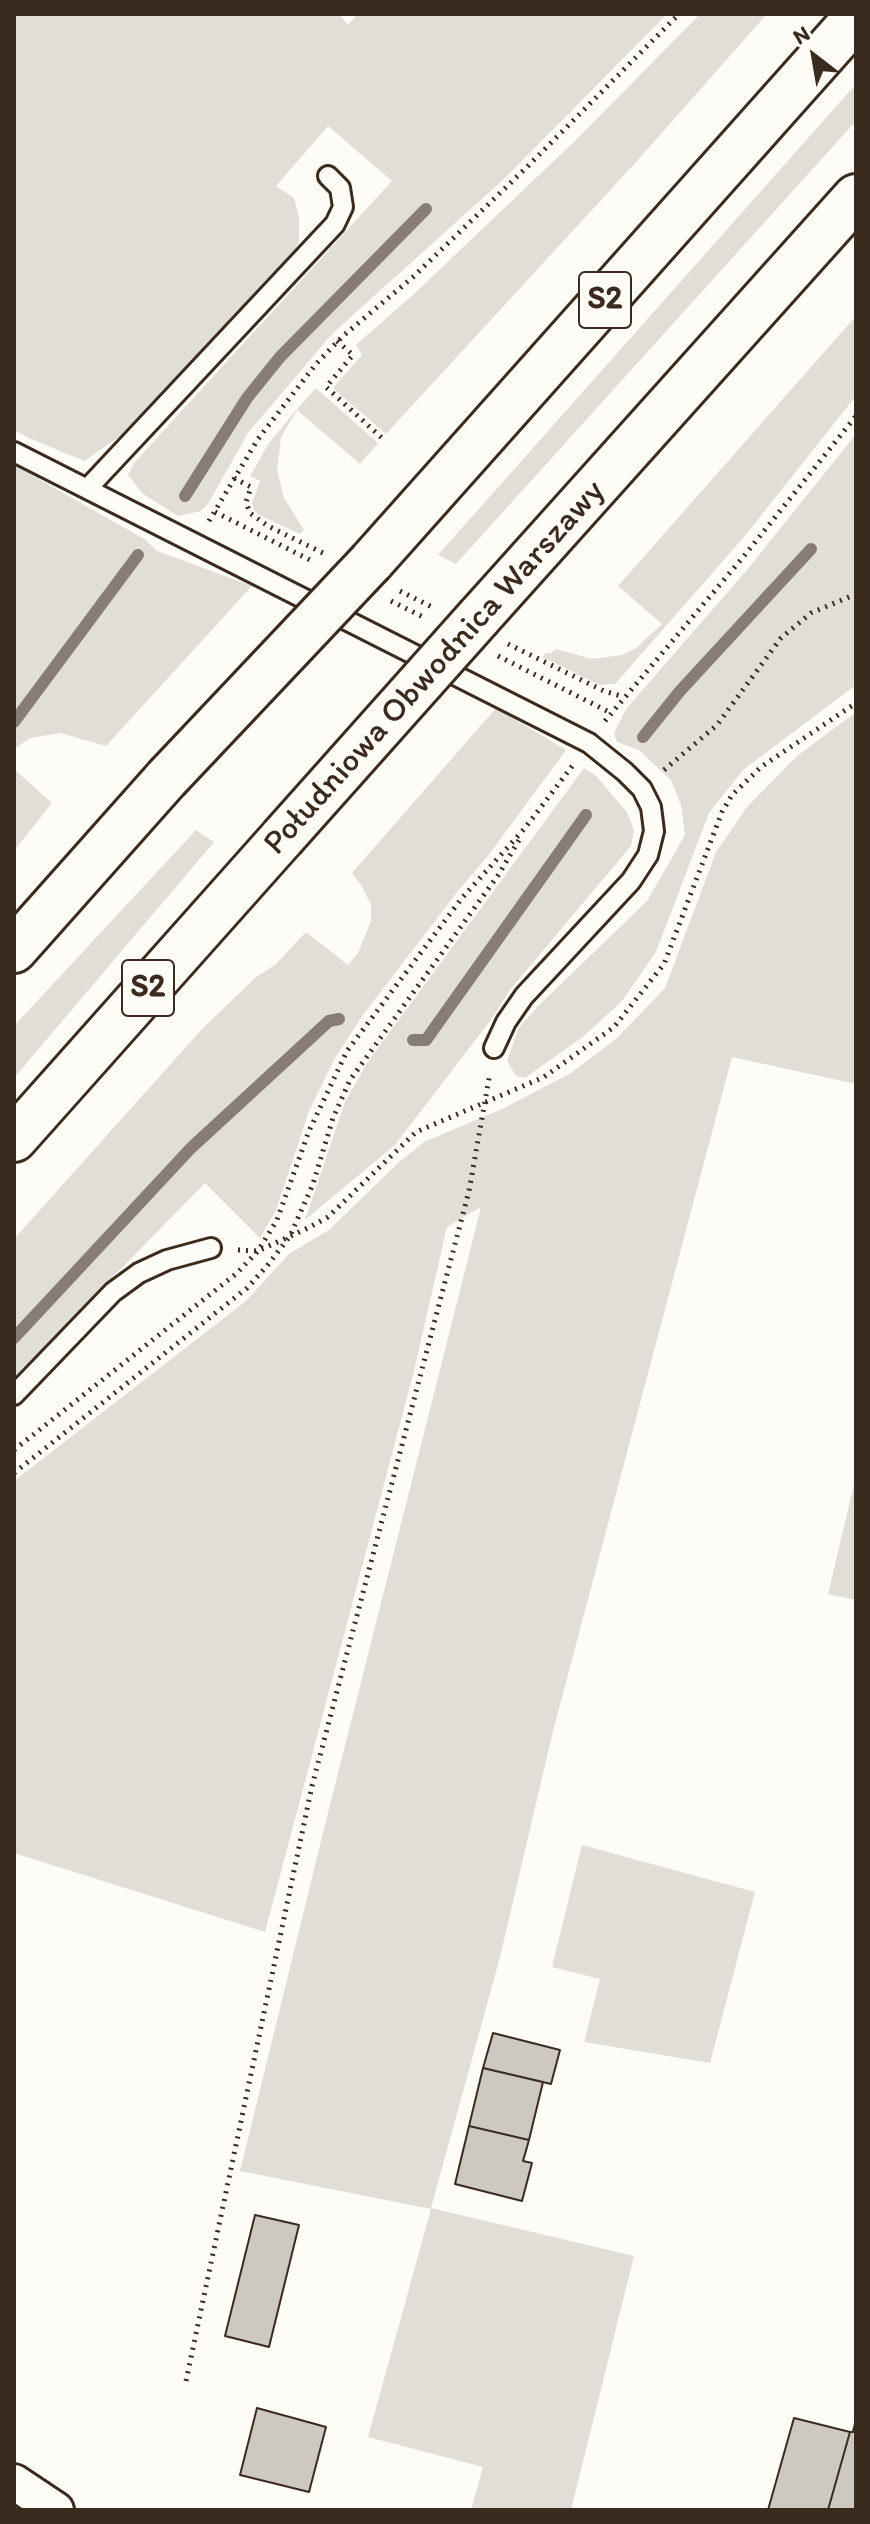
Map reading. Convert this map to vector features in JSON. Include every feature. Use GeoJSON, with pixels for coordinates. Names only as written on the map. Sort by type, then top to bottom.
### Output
{"type":"FeatureCollection","features":[{"type":"Feature","properties":{"kind":"highway","name":"S2"},"geometry":{"type":"LineString","coordinates":[[14,950],[166,779],[383,583],[850,27]]}},
{"type":"Feature","properties":{"kind":"highway","name":"Południowa Obwodnica Warszawy"},"geometry":{"type":"LineString","coordinates":[[14,1139],[282,838],[490,636],[856,197]]}},
{"type":"Feature","properties":{"kind":"street"},"geometry":{"type":"LineString","coordinates":[[14,2482],[56,2510]]}},
{"type":"Feature","properties":{"kind":"lane"},"geometry":{"type":"LineString","coordinates":[[87,489],[335,224],[343,207],[340,188],[328,176]]}},
{"type":"Feature","properties":{"kind":"lane"},"geometry":{"type":"LineString","coordinates":[[14,452],[589,743],[642,789],[651,807],[654,831],[648,855],[631,881],[524,996],[506,1022],[494,1048]]}},
{"type":"Feature","properties":{"kind":"lane"},"geometry":{"type":"LineString","coordinates":[[14,1395],[113,1292],[139,1273],[167,1260],[211,1248]]}},
{"type":"Feature","properties":{"kind":"path"},"geometry":{"type":"LineString","coordinates":[[314,562],[215,512],[258,439],[337,341],[413,277],[679,14]]}},
{"type":"Feature","properties":{"kind":"path"},"geometry":{"type":"LineString","coordinates":[[337,341],[353,355],[326,387],[382,438]]}},
{"type":"Feature","properties":{"kind":"path"},"geometry":{"type":"LineString","coordinates":[[14,1450],[226,1282],[258,1251],[277,1220],[309,1131],[347,1051],[462,898],[525,828],[611,713],[744,556],[856,416]]}},
{"type":"Feature","properties":{"kind":"path"},"geometry":{"type":"LineString","coordinates":[[234,478],[251,487],[246,502],[250,513],[268,526],[324,553]]}},
{"type":"Feature","properties":{"kind":"path"},"geometry":{"type":"LineString","coordinates":[[383,583],[436,609]]}},
{"type":"Feature","properties":{"kind":"path"},"geometry":{"type":"LineString","coordinates":[[383,583],[427,620]]}},
{"type":"Feature","properties":{"kind":"path"},"geometry":{"type":"LineString","coordinates":[[642,789],[717,725],[781,638],[811,613],[856,594]]}},
{"type":"Feature","properties":{"kind":"path"},"geometry":{"type":"LineString","coordinates":[[490,636],[604,691],[624,697]]}},
{"type":"Feature","properties":{"kind":"path"},"geometry":{"type":"LineString","coordinates":[[490,636],[611,713]]}},
{"type":"Feature","properties":{"kind":"path"},"geometry":{"type":"LineString","coordinates":[[211,1248],[258,1251],[328,1217],[416,1132],[544,1077],[614,1027],[664,964],[722,812],[732,795],[761,767],[856,703]]}},
{"type":"Feature","properties":{"kind":"path"},"geometry":{"type":"LineString","coordinates":[[14,1473],[247,1288],[290,1236],[313,1184],[333,1118],[350,1080],[499,874],[525,828]]}},
{"type":"Feature","properties":{"kind":"path"},"geometry":{"type":"LineString","coordinates":[[186,2381],[312,1786],[469,1191],[485,1103]]}},
{"type":"Feature","properties":{"kind":"shaded area"},"geometry":{"type":"Polygon","coordinates":[[[14,14],[339,14],[348,25],[358,14],[667,14],[504,179],[332,334],[248,433],[208,504],[201,511],[178,516],[143,494],[128,475],[134,463],[392,181],[328,126],[276,186],[294,198],[299,217],[299,242],[292,255],[122,435],[84,461],[31,439],[14,430],[14,14]]]}},
{"type":"Feature","properties":{"kind":"shaded area"},"geometry":{"type":"Polygon","coordinates":[[[700,14],[767,14],[637,161],[386,434],[333,388],[362,355],[356,345],[579,137],[700,14]]]}},
{"type":"Feature","properties":{"kind":"shaded area"},"geometry":{"type":"Polygon","coordinates":[[[856,84],[856,121],[456,564],[438,555],[856,84]]]}},
{"type":"Feature","properties":{"kind":"shaded area"},"geometry":{"type":"Polygon","coordinates":[[[856,316],[856,396],[744,537],[615,684],[600,685],[542,657],[556,649],[592,659],[622,655],[636,648],[662,624],[618,586],[856,316]]]}},
{"type":"Feature","properties":{"kind":"shaded area"},"geometry":{"type":"Polygon","coordinates":[[[316,388],[378,443],[360,464],[297,410],[281,437],[277,470],[284,498],[304,530],[300,534],[254,510],[252,503],[260,481],[250,476],[269,443],[297,409],[316,388]]]}},
{"type":"Feature","properties":{"kind":"shaded area"},"geometry":{"type":"Polygon","coordinates":[[[856,434],[856,685],[743,770],[709,813],[656,952],[622,1001],[584,1036],[525,1078],[516,1076],[507,1061],[518,1029],[647,901],[685,835],[681,805],[671,780],[639,750],[617,742],[614,733],[626,709],[746,571],[856,434]]]}},
{"type":"Feature","properties":{"kind":"shaded area"},"geometry":{"type":"Polygon","coordinates":[[[14,465],[146,540],[157,551],[252,586],[106,746],[60,733],[30,738],[14,749],[14,465]]]}},
{"type":"Feature","properties":{"kind":"shaded area"},"geometry":{"type":"Polygon","coordinates":[[[496,708],[566,750],[488,856],[363,1015],[335,1058],[309,1111],[276,1210],[260,1238],[205,1183],[14,1378],[14,1239],[202,1029],[256,977],[275,965],[306,932],[348,965],[358,953],[371,921],[371,904],[352,873],[496,708]]]}},
{"type":"Feature","properties":{"kind":"shaded area"},"geometry":{"type":"Polygon","coordinates":[[[856,712],[856,1084],[732,1057],[553,1731],[500,1957],[431,2208],[634,2256],[571,2510],[471,2510],[483,2467],[368,2437],[431,2209],[240,2171],[481,1207],[447,1227],[413,1375],[265,1932],[14,1853],[14,1481],[246,1301],[289,1254],[329,1230],[424,1142],[502,1109],[571,1073],[617,1038],[665,988],[716,852],[747,807],[797,756],[856,712]]]}},
{"type":"Feature","properties":{"kind":"shaded area"},"geometry":{"type":"Polygon","coordinates":[[[584,768],[596,776],[627,812],[634,830],[631,846],[509,991],[493,1017],[395,1145],[305,1220],[345,1102],[367,1063],[584,768]]]}},
{"type":"Feature","properties":{"kind":"shaded area"},"geometry":{"type":"Polygon","coordinates":[[[14,769],[52,803],[14,851],[14,769]]]}},
{"type":"Feature","properties":{"kind":"shaded area"},"geometry":{"type":"Polygon","coordinates":[[[196,830],[214,842],[14,1078],[14,1026],[196,830]]]}},
{"type":"Feature","properties":{"kind":"shaded area"},"geometry":{"type":"Polygon","coordinates":[[[856,1476],[856,1600],[828,1594],[856,1476]]]}},
{"type":"Feature","properties":{"kind":"shaded area"},"geometry":{"type":"Polygon","coordinates":[[[582,1845],[755,1892],[710,2063],[584,2042],[600,1979],[552,1967],[582,1845]]]}},
{"type":"Feature","properties":{"kind":"building"},"geometry":{"type":"Polygon","coordinates":[[[493,2033],[560,2050],[551,2084],[483,2068],[493,2033]]]}},
{"type":"Feature","properties":{"kind":"building"},"geometry":{"type":"Polygon","coordinates":[[[483,2068],[543,2082],[529,2140],[469,2126],[483,2068]]]}},
{"type":"Feature","properties":{"kind":"building"},"geometry":{"type":"Polygon","coordinates":[[[469,2126],[529,2140],[523,2161],[532,2163],[522,2201],[455,2184],[469,2126]]]}},
{"type":"Feature","properties":{"kind":"building"},"geometry":{"type":"Polygon","coordinates":[[[255,2215],[299,2225],[269,2347],[225,2336],[255,2215]]]}},
{"type":"Feature","properties":{"kind":"building"},"geometry":{"type":"Polygon","coordinates":[[[257,2408],[326,2427],[309,2492],[240,2475],[257,2408]]]}},
{"type":"Feature","properties":{"kind":"building"},"geometry":{"type":"Polygon","coordinates":[[[794,2418],[850,2432],[828,2510],[768,2510],[794,2418]]]}},
{"type":"Feature","properties":{"kind":"building"},"geometry":{"type":"Polygon","coordinates":[[[856,2419],[856,2510],[828,2510],[850,2432],[853,2432],[856,2419]]]}},
{"type":"Feature","properties":{"kind":"waterway"},"geometry":{"type":"LineString","coordinates":[[185,496],[247,398],[280,357],[426,209]]}},
{"type":"Feature","properties":{"kind":"waterway"},"geometry":{"type":"LineString","coordinates":[[643,737],[680,691],[811,549]]}},
{"type":"Feature","properties":{"kind":"waterway"},"geometry":{"type":"LineString","coordinates":[[14,722],[138,555]]}},
{"type":"Feature","properties":{"kind":"waterway"},"geometry":{"type":"LineString","coordinates":[[413,1040],[426,1040],[586,815]]}},
{"type":"Feature","properties":{"kind":"waterway"},"geometry":{"type":"LineString","coordinates":[[14,1338],[191,1148],[329,1021],[339,1019]]}}]}
